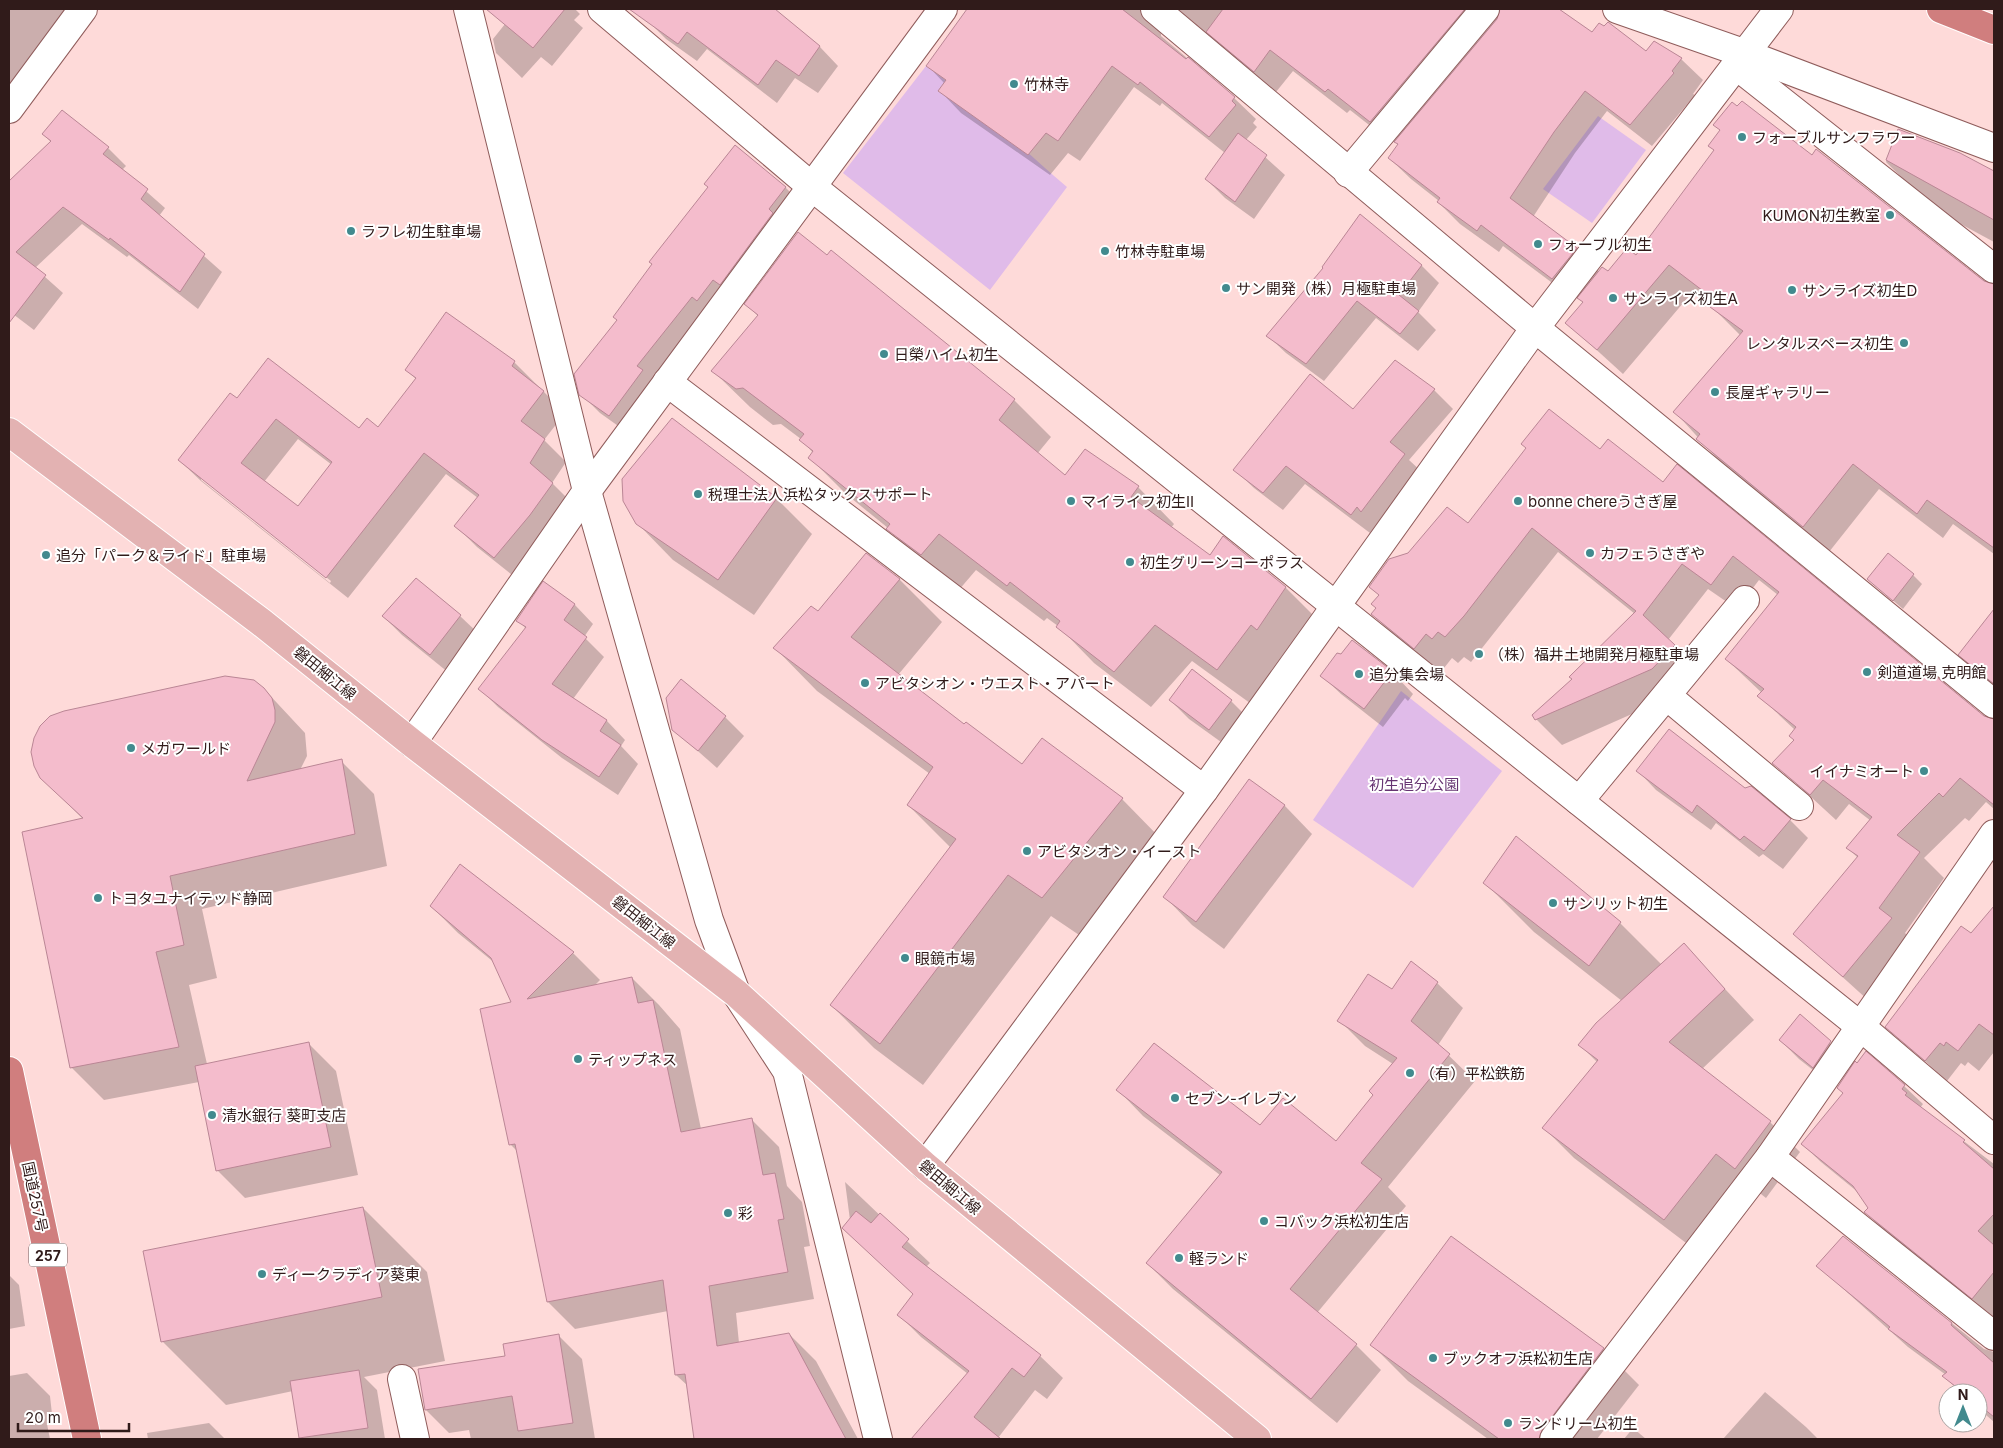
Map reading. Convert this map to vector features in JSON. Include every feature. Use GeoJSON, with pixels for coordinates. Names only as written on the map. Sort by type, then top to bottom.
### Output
{"type":"FeatureCollection","features":[{"type":"Feature","properties":{"kind":"highway"},"geometry":{"type":"LineString","coordinates":[[1941,9],[1994,30]]}},
{"type":"Feature","properties":{"kind":"highway","name":"国道257号"},"geometry":{"type":"LineString","coordinates":[[9,1071],[86,1439]]}},
{"type":"Feature","properties":{"kind":"main road","name":"磐田細江線"},"geometry":{"type":"LineString","coordinates":[[9,432],[261,622],[412,743],[736,993],[925,1166],[1257,1439]]}},
{"type":"Feature","properties":{"kind":"street"},"geometry":{"type":"LineString","coordinates":[[9,109],[82,9]]}},
{"type":"Feature","properties":{"kind":"street"},"geometry":{"type":"LineString","coordinates":[[468,9],[586,491],[709,920],[736,993],[787,1071],[878,1439]]}},
{"type":"Feature","properties":{"kind":"street"},"geometry":{"type":"LineString","coordinates":[[602,9],[811,186],[1860,1026],[1994,1140]]}},
{"type":"Feature","properties":{"kind":"street"},"geometry":{"type":"LineString","coordinates":[[412,743],[586,491],[942,9]]}},
{"type":"Feature","properties":{"kind":"street"},"geometry":{"type":"LineString","coordinates":[[1348,173],[1485,9]]}},
{"type":"Feature","properties":{"kind":"street"},"geometry":{"type":"LineString","coordinates":[[1617,9],[1741,60],[1994,148]]}},
{"type":"Feature","properties":{"kind":"street"},"geometry":{"type":"LineString","coordinates":[[925,1166],[1337,608],[1535,328],[1779,9]]}},
{"type":"Feature","properties":{"kind":"street"},"geometry":{"type":"LineString","coordinates":[[1169,13],[1348,173],[1994,704]]}},
{"type":"Feature","properties":{"kind":"street"},"geometry":{"type":"LineString","coordinates":[[1741,60],[1994,269]]}},
{"type":"Feature","properties":{"kind":"street"},"geometry":{"type":"LineString","coordinates":[[667,382],[1204,790]]}},
{"type":"Feature","properties":{"kind":"street"},"geometry":{"type":"LineString","coordinates":[[1579,801],[1745,600]]}},
{"type":"Feature","properties":{"kind":"street"},"geometry":{"type":"LineString","coordinates":[[1667,696],[1799,806]]}},
{"type":"Feature","properties":{"kind":"street"},"geometry":{"type":"LineString","coordinates":[[1554,1439],[1770,1157],[1860,1026],[1992,843]]}},
{"type":"Feature","properties":{"kind":"street"},"geometry":{"type":"LineString","coordinates":[[1770,1157],[1994,1336]]}},
{"type":"Feature","properties":{"kind":"street"},"geometry":{"type":"LineString","coordinates":[[402,1380],[415,1439]]}},
{"type":"Feature","properties":{"kind":"green space"},"geometry":{"type":"Polygon","coordinates":[[[926,66],[963,94],[1067,187],[990,290],[843,173],[926,66]]]}},
{"type":"Feature","properties":{"kind":"green space"},"geometry":{"type":"Polygon","coordinates":[[[1598,116],[1646,150],[1592,223],[1543,189],[1598,116]]]}},
{"type":"Feature","properties":{"kind":"green space","name":"初生追分公園"},"geometry":{"type":"Polygon","coordinates":[[[1401,691],[1502,771],[1413,888],[1313,820],[1401,691]]]}},
{"type":"Feature","properties":{"kind":"building"},"geometry":{"type":"Polygon","coordinates":[[[486,9],[565,9],[533,48],[486,9]]]}},
{"type":"Feature","properties":{"kind":"building"},"geometry":{"type":"Polygon","coordinates":[[[629,9],[775,9],[820,46],[799,76],[776,60],[758,85],[687,32],[678,44],[629,9]]]}},
{"type":"Feature","properties":{"kind":"building","name":"竹林寺"},"geometry":{"type":"Polygon","coordinates":[[[967,9],[1122,9],[1186,59],[1188,57],[1235,97],[1232,101],[1236,105],[1209,137],[1140,82],[1138,85],[1112,66],[1058,141],[1046,133],[1028,155],[938,91],[946,80],[926,66],[967,9]]]}},
{"type":"Feature","properties":{"kind":"building"},"geometry":{"type":"Polygon","coordinates":[[[1223,9],[1465,9],[1370,122],[1328,89],[1325,92],[1270,50],[1254,72],[1206,32],[1223,9]]]}},
{"type":"Feature","properties":{"kind":"building"},"geometry":{"type":"Polygon","coordinates":[[[1500,9],[1559,9],[1592,32],[1599,23],[1604,26],[1608,22],[1646,51],[1654,41],[1682,58],[1672,71],[1674,73],[1630,125],[1585,91],[1554,132],[1510,198],[1577,248],[1552,279],[1481,225],[1477,231],[1437,202],[1440,198],[1388,158],[1398,144],[1394,142],[1497,19],[1500,9]]]}},
{"type":"Feature","properties":{"kind":"building"},"geometry":{"type":"Polygon","coordinates":[[[1742,101],[1812,155],[1816,149],[1984,281],[1994,284],[1994,548],[1927,500],[1917,514],[1853,464],[1803,527],[1696,439],[1700,434],[1673,412],[1743,331],[1710,307],[1715,300],[1669,265],[1597,350],[1565,323],[1583,302],[1577,298],[1602,267],[1608,271],[1627,248],[1636,255],[1714,150],[1708,146],[1720,130],[1713,125],[1732,102],[1737,106],[1742,101]]]}},
{"type":"Feature","properties":{"kind":"building"},"geometry":{"type":"Polygon","coordinates":[[[62,110],[109,147],[103,154],[148,189],[141,199],[205,254],[180,292],[110,238],[109,240],[63,207],[16,252],[46,275],[9,323],[9,181],[51,141],[42,134],[62,110]]]}},
{"type":"Feature","properties":{"kind":"building"},"geometry":{"type":"Polygon","coordinates":[[[1898,129],[1960,153],[1994,171],[1994,220],[1886,160],[1898,129]]]}},
{"type":"Feature","properties":{"kind":"building"},"geometry":{"type":"Polygon","coordinates":[[[1238,133],[1267,155],[1235,202],[1205,179],[1238,133]]]}},
{"type":"Feature","properties":{"kind":"building"},"geometry":{"type":"Polygon","coordinates":[[[735,145],[786,187],[769,209],[773,213],[720,285],[713,280],[697,301],[692,297],[637,366],[643,370],[609,416],[579,395],[574,374],[617,320],[613,317],[652,264],[649,262],[708,187],[704,184],[735,145]]]}},
{"type":"Feature","properties":{"kind":"building"},"geometry":{"type":"Polygon","coordinates":[[[1360,214],[1422,265],[1399,295],[1419,311],[1400,334],[1357,301],[1306,364],[1266,336],[1323,268],[1360,214]]]}},
{"type":"Feature","properties":{"kind":"building"},"geometry":{"type":"Polygon","coordinates":[[[798,232],[827,255],[831,250],[1015,399],[999,420],[1065,475],[1085,449],[1139,486],[1131,497],[1210,555],[1223,536],[1286,587],[1257,630],[1251,625],[1217,670],[1155,625],[1114,672],[1056,627],[1060,621],[1010,582],[1007,586],[939,534],[921,555],[886,529],[890,524],[808,458],[813,451],[799,440],[804,434],[743,388],[736,389],[711,371],[758,315],[744,304],[798,232]]]}},
{"type":"Feature","properties":{"kind":"building"},"geometry":{"type":"Polygon","coordinates":[[[446,312],[515,361],[512,366],[544,391],[521,421],[545,439],[530,463],[553,483],[530,515],[494,558],[454,526],[479,495],[424,453],[326,578],[178,460],[230,393],[237,398],[268,358],[359,428],[367,418],[378,427],[416,378],[405,370],[446,312]],[[276,419],[241,463],[298,506],[332,462],[276,419]]]}},
{"type":"Feature","properties":{"kind":"building"},"geometry":{"type":"Polygon","coordinates":[[[1395,360],[1435,389],[1390,442],[1405,454],[1361,512],[1357,507],[1351,515],[1286,466],[1263,493],[1233,470],[1310,374],[1353,409],[1395,360]]]}},
{"type":"Feature","properties":{"kind":"building"},"geometry":{"type":"Polygon","coordinates":[[[1549,409],[1600,449],[1608,439],[1663,482],[1677,464],[1984,716],[1994,719],[1994,805],[1960,778],[1943,797],[1939,793],[1897,835],[1920,852],[1879,908],[1892,918],[1843,977],[1793,934],[1858,856],[1846,848],[1872,817],[1823,780],[1810,795],[1772,763],[1794,740],[1789,736],[1796,727],[1757,696],[1764,689],[1725,659],[1779,592],[1733,556],[1711,585],[1682,564],[1643,615],[1675,645],[1652,669],[1535,720],[1532,715],[1572,679],[1569,677],[1636,611],[1532,528],[1464,616],[1445,637],[1438,632],[1432,639],[1426,634],[1414,649],[1371,614],[1376,608],[1371,604],[1379,595],[1369,587],[1389,559],[1408,553],[1447,507],[1468,523],[1526,448],[1521,444],[1549,409]]]}},
{"type":"Feature","properties":{"kind":"building","name":"税理士法人浜松タックスサポート"},"geometry":{"type":"Polygon","coordinates":[[[672,418],[777,498],[718,580],[636,524],[623,501],[622,479],[672,418]]]}},
{"type":"Feature","properties":{"kind":"building"},"geometry":{"type":"Polygon","coordinates":[[[866,553],[900,579],[851,637],[964,724],[966,722],[1022,764],[1042,738],[1123,798],[1042,898],[1008,875],[880,1044],[830,1005],[956,839],[907,805],[933,767],[773,648],[811,606],[818,611],[866,553]]]}},
{"type":"Feature","properties":{"kind":"building"},"geometry":{"type":"Polygon","coordinates":[[[1888,553],[1914,574],[1893,601],[1867,579],[1888,553]]]}},
{"type":"Feature","properties":{"kind":"building"},"geometry":{"type":"Polygon","coordinates":[[[416,578],[461,615],[430,655],[382,616],[416,578]]]}},
{"type":"Feature","properties":{"kind":"building"},"geometry":{"type":"Polygon","coordinates":[[[543,581],[575,604],[564,620],[587,637],[552,684],[607,720],[600,731],[621,745],[599,777],[542,740],[478,689],[526,627],[516,621],[543,581]]]}},
{"type":"Feature","properties":{"kind":"building"},"geometry":{"type":"Polygon","coordinates":[[[1994,609],[1994,684],[1958,655],[1994,609]]]}},
{"type":"Feature","properties":{"kind":"building","name":"追分集会場"},"geometry":{"type":"Polygon","coordinates":[[[1352,640],[1396,674],[1389,683],[1386,680],[1364,709],[1320,676],[1337,653],[1341,654],[1352,640]]]}},
{"type":"Feature","properties":{"kind":"building"},"geometry":{"type":"Polygon","coordinates":[[[1192,669],[1232,700],[1209,730],[1169,700],[1192,669]]]}},
{"type":"Feature","properties":{"kind":"building"},"geometry":{"type":"Polygon","coordinates":[[[225,676],[254,680],[272,698],[275,710],[275,722],[247,781],[342,759],[355,834],[170,876],[184,945],[156,952],[179,1047],[70,1068],[22,832],[83,818],[40,778],[34,766],[31,752],[34,738],[40,726],[50,716],[64,711],[225,676]]]}},
{"type":"Feature","properties":{"kind":"building"},"geometry":{"type":"Polygon","coordinates":[[[681,679],[726,716],[698,751],[672,730],[666,698],[681,679]]]}},
{"type":"Feature","properties":{"kind":"building"},"geometry":{"type":"Polygon","coordinates":[[[1669,729],[1745,788],[1751,786],[1791,819],[1764,851],[1744,836],[1740,840],[1697,805],[1692,813],[1636,771],[1669,729]]]}},
{"type":"Feature","properties":{"kind":"building"},"geometry":{"type":"Polygon","coordinates":[[[1249,779],[1285,805],[1196,922],[1163,897],[1249,779]]]}},
{"type":"Feature","properties":{"kind":"building","name":"サンリット初生"},"geometry":{"type":"Polygon","coordinates":[[[1516,836],[1621,922],[1589,966],[1483,883],[1516,836]]]}},
{"type":"Feature","properties":{"kind":"building"},"geometry":{"type":"Polygon","coordinates":[[[460,864],[574,952],[527,999],[632,977],[638,1003],[653,1000],[681,1132],[752,1118],[763,1175],[775,1173],[784,1219],[778,1220],[788,1272],[709,1286],[717,1346],[789,1333],[846,1439],[694,1439],[685,1374],[675,1375],[663,1280],[547,1302],[515,1144],[509,1145],[480,1009],[511,1002],[491,958],[430,906],[460,864]]]}},
{"type":"Feature","properties":{"kind":"building"},"geometry":{"type":"Polygon","coordinates":[[[1994,906],[1994,1035],[1979,1024],[1958,1051],[1946,1042],[1944,1046],[1940,1043],[1925,1061],[1885,1027],[1961,926],[1971,933],[1994,906]]]}},
{"type":"Feature","properties":{"kind":"building"},"geometry":{"type":"Polygon","coordinates":[[[1684,943],[1725,989],[1669,1042],[1771,1121],[1735,1169],[1716,1154],[1664,1220],[1542,1128],[1598,1060],[1578,1045],[1596,1023],[1684,943]]]}},
{"type":"Feature","properties":{"kind":"building","name":"コバック浜松初生店"},"geometry":{"type":"Polygon","coordinates":[[[1411,961],[1438,982],[1411,1021],[1450,1054],[1361,1163],[1382,1179],[1290,1289],[1357,1344],[1311,1399],[1146,1263],[1222,1172],[1116,1090],[1154,1043],[1260,1125],[1283,1098],[1336,1141],[1373,1095],[1369,1091],[1397,1058],[1337,1021],[1368,974],[1392,989],[1411,961]]]}},
{"type":"Feature","properties":{"kind":"building"},"geometry":{"type":"Polygon","coordinates":[[[1800,1014],[1831,1041],[1813,1068],[1779,1040],[1800,1014]]]}},
{"type":"Feature","properties":{"kind":"building"},"geometry":{"type":"Polygon","coordinates":[[[309,1042],[331,1147],[216,1171],[195,1066],[309,1042]]]}},
{"type":"Feature","properties":{"kind":"building"},"geometry":{"type":"Polygon","coordinates":[[[1866,1051],[1905,1085],[1902,1089],[1907,1093],[1905,1095],[1965,1140],[1963,1142],[1994,1169],[1994,1214],[1978,1231],[1994,1245],[1994,1272],[1972,1299],[1864,1212],[1868,1208],[1853,1186],[1801,1144],[1843,1093],[1837,1088],[1855,1061],[1857,1063],[1866,1051]]]}},
{"type":"Feature","properties":{"kind":"building","name":"ディークラディア葵東"},"geometry":{"type":"Polygon","coordinates":[[[363,1207],[382,1297],[161,1342],[143,1251],[363,1207]]]}},
{"type":"Feature","properties":{"kind":"building"},"geometry":{"type":"Polygon","coordinates":[[[856,1211],[871,1223],[880,1213],[909,1239],[902,1247],[1041,1355],[1024,1377],[1012,1368],[974,1417],[1001,1439],[911,1439],[969,1371],[897,1315],[913,1294],[842,1228],[856,1211]]]}},
{"type":"Feature","properties":{"kind":"building"},"geometry":{"type":"Polygon","coordinates":[[[1451,1236],[1604,1348],[1542,1430],[1539,1439],[1499,1439],[1370,1345],[1451,1236]]]}},
{"type":"Feature","properties":{"kind":"building"},"geometry":{"type":"Polygon","coordinates":[[[1843,1236],[1952,1323],[1951,1325],[1994,1363],[1994,1417],[1988,1412],[1988,1383],[1951,1383],[1942,1376],[1947,1372],[1888,1329],[1890,1327],[1816,1266],[1843,1236]]]}},
{"type":"Feature","properties":{"kind":"building"},"geometry":{"type":"Polygon","coordinates":[[[559,1334],[573,1423],[518,1431],[512,1396],[425,1410],[418,1369],[505,1356],[503,1344],[559,1334]]]}},
{"type":"Feature","properties":{"kind":"building"},"geometry":{"type":"Polygon","coordinates":[[[359,1370],[368,1428],[299,1438],[290,1381],[359,1370]]]}},
{"type":"Feature","properties":{"kind":"place","name":"竹林寺"},"geometry":{"type":"Point","coordinates":[1014,84]}},
{"type":"Feature","properties":{"kind":"place","name":"フォーブルサンフラワー"},"geometry":{"type":"Point","coordinates":[1742,137]}},
{"type":"Feature","properties":{"kind":"place","name":"KUMON初生教室"},"geometry":{"type":"Point","coordinates":[1890,215]}},
{"type":"Feature","properties":{"kind":"place","name":"ラフレ初生駐車場"},"geometry":{"type":"Point","coordinates":[351,231]}},
{"type":"Feature","properties":{"kind":"place","name":"フォーブル初生"},"geometry":{"type":"Point","coordinates":[1538,244]}},
{"type":"Feature","properties":{"kind":"place","name":"竹林寺駐車場"},"geometry":{"type":"Point","coordinates":[1105,251]}},
{"type":"Feature","properties":{"kind":"place","name":"サン開発（株）月極駐車場"},"geometry":{"type":"Point","coordinates":[1226,288]}},
{"type":"Feature","properties":{"kind":"place","name":"サンライズ初生D"},"geometry":{"type":"Point","coordinates":[1792,290]}},
{"type":"Feature","properties":{"kind":"place","name":"サンライズ初生A"},"geometry":{"type":"Point","coordinates":[1613,298]}},
{"type":"Feature","properties":{"kind":"place","name":"レンタルスペース初生"},"geometry":{"type":"Point","coordinates":[1904,343]}},
{"type":"Feature","properties":{"kind":"place","name":"日榮ハイム初生"},"geometry":{"type":"Point","coordinates":[884,354]}},
{"type":"Feature","properties":{"kind":"place","name":"長屋ギャラリー"},"geometry":{"type":"Point","coordinates":[1715,392]}},
{"type":"Feature","properties":{"kind":"place","name":"税理士法人浜松タックスサポート"},"geometry":{"type":"Point","coordinates":[698,494]}},
{"type":"Feature","properties":{"kind":"place","name":"マイライフ初生Ⅱ"},"geometry":{"type":"Point","coordinates":[1071,501]}},
{"type":"Feature","properties":{"kind":"place","name":"bonne chereうさぎ屋"},"geometry":{"type":"Point","coordinates":[1518,501]}},
{"type":"Feature","properties":{"kind":"place","name":"カフェうさぎや"},"geometry":{"type":"Point","coordinates":[1590,553]}},
{"type":"Feature","properties":{"kind":"place","name":"追分「パーク＆ライド」駐車場"},"geometry":{"type":"Point","coordinates":[46,555]}},
{"type":"Feature","properties":{"kind":"place","name":"初生グリーンコーポラス"},"geometry":{"type":"Point","coordinates":[1130,562]}},
{"type":"Feature","properties":{"kind":"place","name":"（株）福井土地開発月極駐車場"},"geometry":{"type":"Point","coordinates":[1479,654]}},
{"type":"Feature","properties":{"kind":"place","name":"剣道道場 克明館"},"geometry":{"type":"Point","coordinates":[1867,672]}},
{"type":"Feature","properties":{"kind":"place","name":"追分集会場"},"geometry":{"type":"Point","coordinates":[1359,674]}},
{"type":"Feature","properties":{"kind":"place","name":"アビタシオン・ウエスト・アパート"},"geometry":{"type":"Point","coordinates":[865,683]}},
{"type":"Feature","properties":{"kind":"place","name":"メガワールド"},"geometry":{"type":"Point","coordinates":[131,748]}},
{"type":"Feature","properties":{"kind":"place","name":"イイナミオート"},"geometry":{"type":"Point","coordinates":[1924,771]}},
{"type":"Feature","properties":{"kind":"place","name":"アビタシオン・イースト"},"geometry":{"type":"Point","coordinates":[1027,851]}},
{"type":"Feature","properties":{"kind":"place","name":"トヨタユナイテッド静岡"},"geometry":{"type":"Point","coordinates":[98,898]}},
{"type":"Feature","properties":{"kind":"place","name":"サンリット初生"},"geometry":{"type":"Point","coordinates":[1553,903]}},
{"type":"Feature","properties":{"kind":"place","name":"眼鏡市場"},"geometry":{"type":"Point","coordinates":[905,958]}},
{"type":"Feature","properties":{"kind":"place","name":"ティップネス"},"geometry":{"type":"Point","coordinates":[578,1059]}},
{"type":"Feature","properties":{"kind":"place","name":"（有）平松鉄筋"},"geometry":{"type":"Point","coordinates":[1410,1073]}},
{"type":"Feature","properties":{"kind":"place","name":"セブン-イレブン"},"geometry":{"type":"Point","coordinates":[1175,1098]}},
{"type":"Feature","properties":{"kind":"place","name":"清水銀行 葵町支店"},"geometry":{"type":"Point","coordinates":[212,1115]}},
{"type":"Feature","properties":{"kind":"place","name":"彩"},"geometry":{"type":"Point","coordinates":[728,1213]}},
{"type":"Feature","properties":{"kind":"place","name":"コバック浜松初生店"},"geometry":{"type":"Point","coordinates":[1264,1221]}},
{"type":"Feature","properties":{"kind":"place","name":"軽ランド"},"geometry":{"type":"Point","coordinates":[1179,1258]}},
{"type":"Feature","properties":{"kind":"place","name":"ディークラディア葵東"},"geometry":{"type":"Point","coordinates":[262,1274]}},
{"type":"Feature","properties":{"kind":"place","name":"ブックオフ浜松初生店"},"geometry":{"type":"Point","coordinates":[1433,1358]}},
{"type":"Feature","properties":{"kind":"place","name":"ランドリーム初生"},"geometry":{"type":"Point","coordinates":[1508,1423]}}]}
